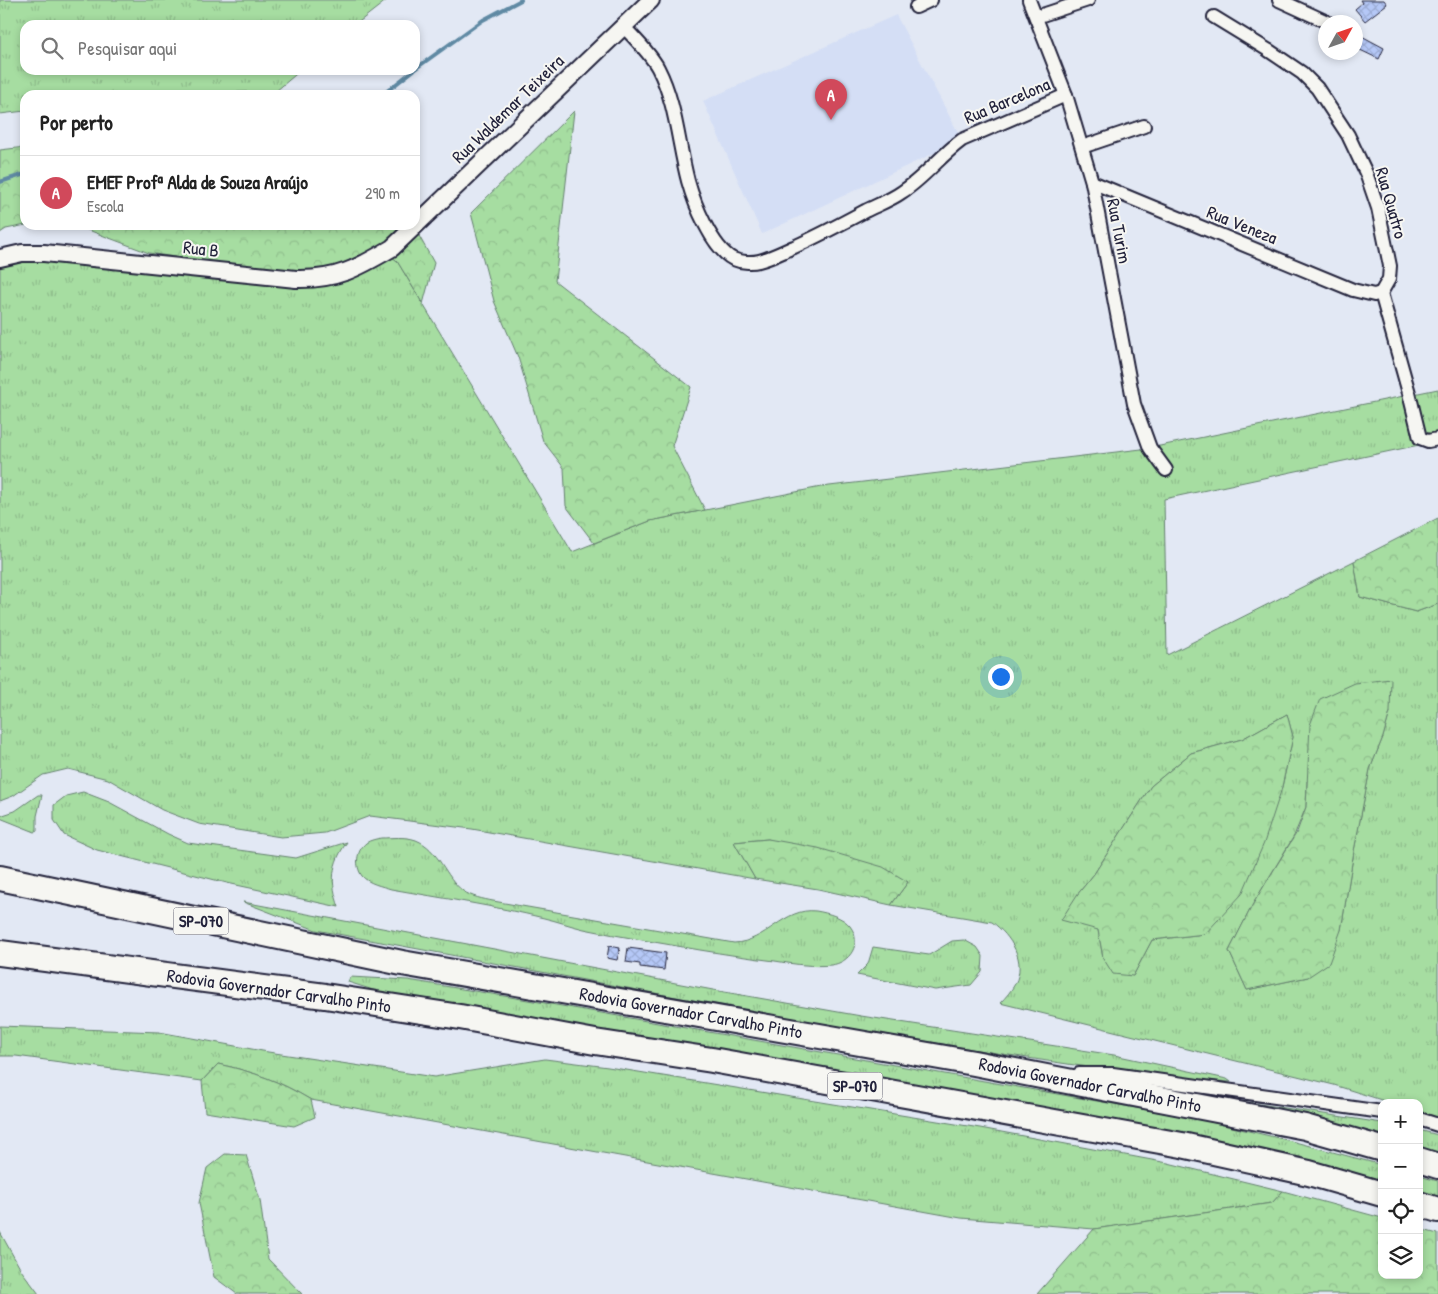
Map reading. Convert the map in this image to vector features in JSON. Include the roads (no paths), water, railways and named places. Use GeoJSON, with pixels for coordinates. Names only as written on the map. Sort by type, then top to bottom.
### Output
{"type":"FeatureCollection","features":[{"type":"Feature","properties":{"kind":"highway","name":"Rodovia Governador Carvalho Pinto"},"geometry":{"type":"LineString","coordinates":[[0,878],[402,963],[1040,1075],[1305,1127],[1378,1148]]}},
{"type":"Feature","properties":{"kind":"highway","name":"Rodovia Governador Carvalho Pinto"},"geometry":{"type":"LineString","coordinates":[[0,953],[324,996],[712,1060],[1182,1145],[1309,1173],[1378,1193]]}},
{"type":"Feature","properties":{"kind":"highway"},"geometry":{"type":"LineString","coordinates":[[1423,1161],[1438,1166]]}},
{"type":"Feature","properties":{"kind":"highway"},"geometry":{"type":"LineString","coordinates":[[1423,1205],[1438,1210]]}},
{"type":"Feature","properties":{"kind":"street","name":"Rua Waldemar Teixeira"},"geometry":{"type":"LineString","coordinates":[[420,221],[651,0]]}},
{"type":"Feature","properties":{"kind":"street"},"geometry":{"type":"LineString","coordinates":[[916,7],[931,0]]}},
{"type":"Feature","properties":{"kind":"street","name":"Rua Turim"},"geometry":{"type":"LineString","coordinates":[[1029,0],[1066,95],[1092,182],[1134,404],[1150,448],[1166,470]]}},
{"type":"Feature","properties":{"kind":"street"},"geometry":{"type":"LineString","coordinates":[[1036,17],[1088,0]]}},
{"type":"Feature","properties":{"kind":"street"},"geometry":{"type":"LineString","coordinates":[[1279,0],[1318,18]]}},
{"type":"Feature","properties":{"kind":"street","name":"Rua Quatro"},"geometry":{"type":"LineString","coordinates":[[1214,17],[1302,73],[1317,88],[1348,135],[1366,172],[1378,208],[1386,244],[1390,266],[1389,279],[1381,293]]}},
{"type":"Feature","properties":{"kind":"street","name":"Rua Barcelona"},"geometry":{"type":"LineString","coordinates":[[624,27],[657,67],[668,92],[688,182],[698,212],[713,238],[723,250],[731,258],[740,261],[757,262],[772,257],[831,229],[901,193],[916,182],[947,151],[962,140],[1066,95]]}},
{"type":"Feature","properties":{"kind":"street"},"geometry":{"type":"LineString","coordinates":[[1082,147],[1144,126]]}},
{"type":"Feature","properties":{"kind":"street","name":"Rua Veneza"},"geometry":{"type":"LineString","coordinates":[[1092,182],[1353,290],[1374,295],[1381,293]]}},
{"type":"Feature","properties":{"kind":"street","name":"Rua Waldemar Teixeira"},"geometry":{"type":"LineString","coordinates":[[392,248],[411,230]]}},
{"type":"Feature","properties":{"kind":"street","name":"Rua B"},"geometry":{"type":"LineString","coordinates":[[0,258],[44,253],[312,279],[350,271],[392,248]]}},
{"type":"Feature","properties":{"kind":"street"},"geometry":{"type":"LineString","coordinates":[[1381,293],[1420,438],[1428,441],[1438,439]]}},
{"type":"Feature","properties":{"kind":"street"},"geometry":{"type":"LineString","coordinates":[[1040,1075],[1113,1074],[1378,1111]]}},
{"type":"Feature","properties":{"kind":"street"},"geometry":{"type":"LineString","coordinates":[[1423,1120],[1438,1125]]}},
{"type":"Feature","properties":{"kind":"waterway"},"geometry":{"type":"LineString","coordinates":[[420,65],[483,20],[521,0]]}},
{"type":"Feature","properties":{"kind":"waterway"},"geometry":{"type":"LineString","coordinates":[[388,90],[408,75]]}},
{"type":"Feature","properties":{"kind":"waterway"},"geometry":{"type":"LineString","coordinates":[[0,182],[20,176]]}},
{"type":"Feature","properties":{"kind":"place","name":"EMEF Profª Alda de Souza Araújo"},"geometry":{"type":"Point","coordinates":[831,120]}}]}
